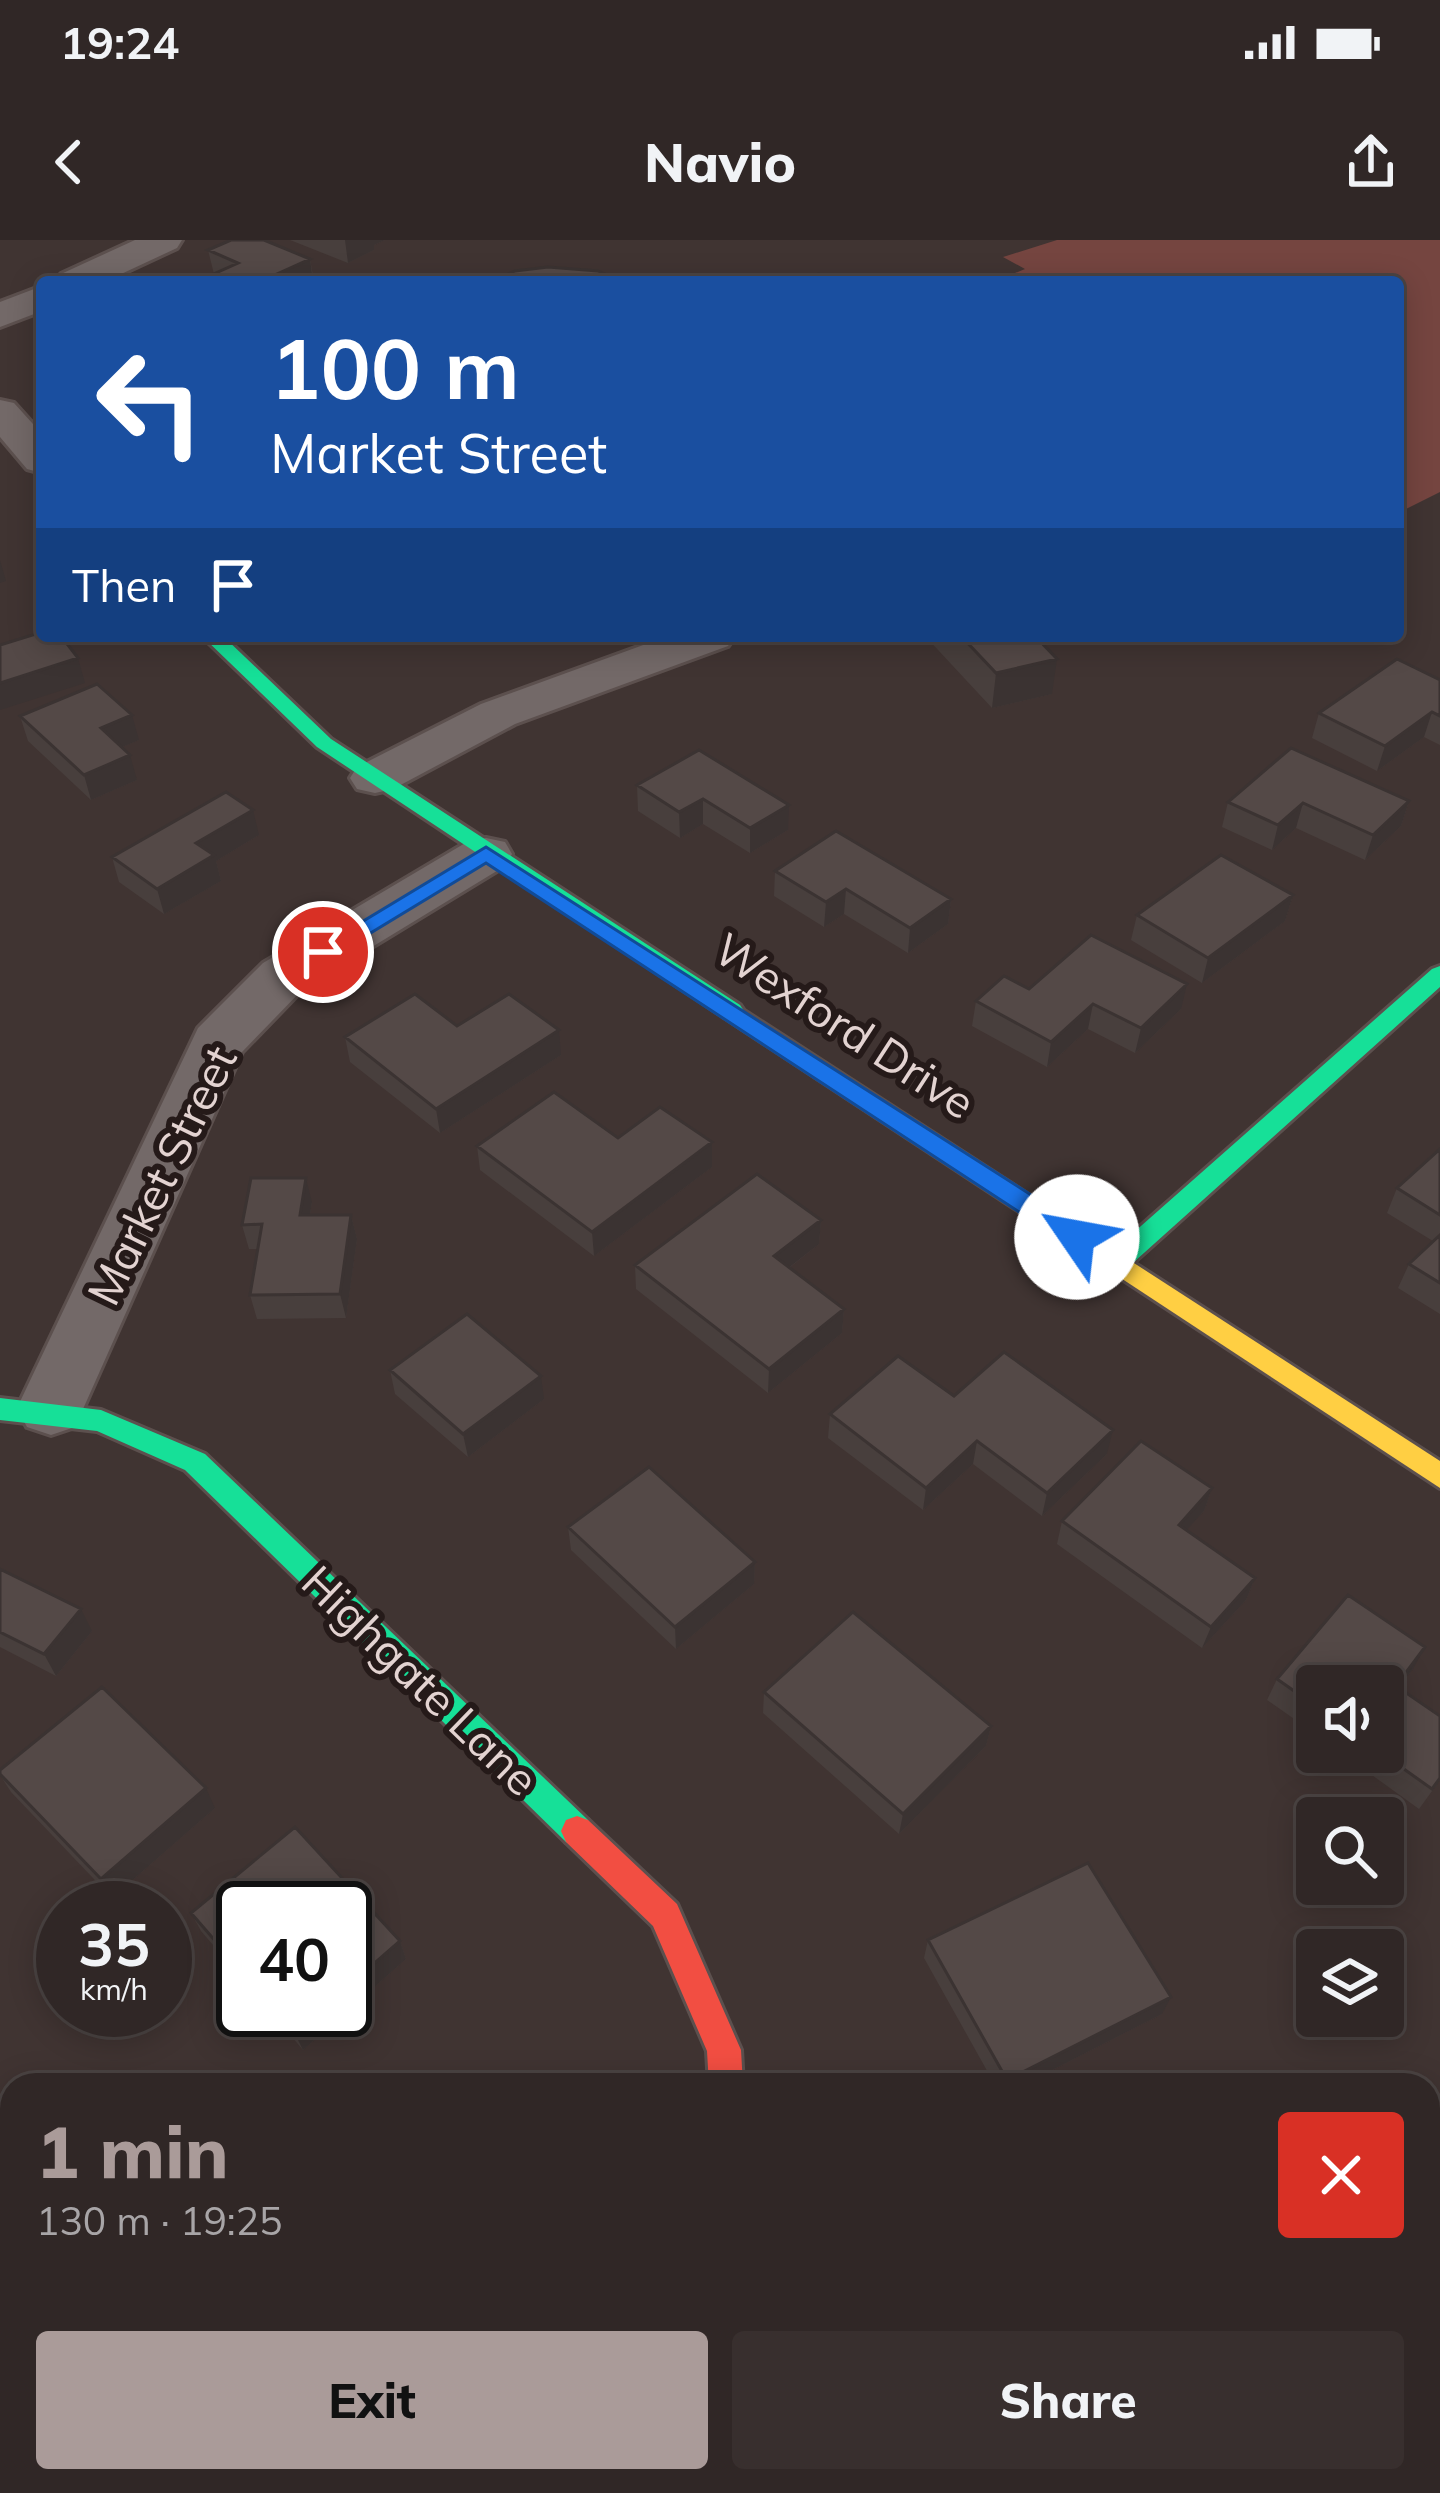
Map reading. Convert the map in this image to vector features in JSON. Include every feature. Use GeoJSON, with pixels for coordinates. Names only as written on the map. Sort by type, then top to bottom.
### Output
{"type":"FeatureCollection","features":[{"type":"Feature","properties":{"kind":"street"},"geometry":{"type":"LineString","coordinates":[[87,276],[164,240]]}},
{"type":"Feature","properties":{"kind":"street"},"geometry":{"type":"LineString","coordinates":[[0,316],[36,300]]}},
{"type":"Feature","properties":{"kind":"street"},"geometry":{"type":"LineString","coordinates":[[0,412],[26,459]]}},
{"type":"Feature","properties":{"kind":"street","name":"Wexford Drive"},"geometry":{"type":"LineString","coordinates":[[218,642],[324,743],[486,854],[1440,1476]]}},
{"type":"Feature","properties":{"kind":"street"},"geometry":{"type":"LineString","coordinates":[[375,778],[498,714],[695,642]]}},
{"type":"Feature","properties":{"kind":"street","name":"Market Street"},"geometry":{"type":"LineString","coordinates":[[26,1409],[218,1042],[283,976],[486,854]]}},
{"type":"Feature","properties":{"kind":"street"},"geometry":{"type":"LineString","coordinates":[[1116,1263],[1440,974]]}},
{"type":"Feature","properties":{"kind":"street","name":"Highgate Lane"},"geometry":{"type":"LineString","coordinates":[[26,1409],[137,1430],[195,1462],[665,1915],[724,2050],[725,2073]]}},
{"type":"Feature","properties":{"kind":"shaded area"},"geometry":{"type":"Polygon","coordinates":[[[1057,240],[1440,240],[1440,492],[1404,510],[1404,276],[1008,276],[1025,269],[1003,257],[1057,240]]]}},
{"type":"Feature","properties":{"kind":"building"},"geometry":{"type":"Polygon","coordinates":[[[231,240],[264,240],[310,259],[272,276],[209,276],[238,263],[208,250],[231,240]]]}},
{"type":"Feature","properties":{"kind":"building"},"geometry":{"type":"Polygon","coordinates":[[[548,267],[609,276],[504,276],[548,267]]]}},
{"type":"Feature","properties":{"kind":"building"},"geometry":{"type":"Polygon","coordinates":[[[36,634],[36,642],[66,642],[78,658],[0,683],[0,645],[36,634]]]}},
{"type":"Feature","properties":{"kind":"building"},"geometry":{"type":"Polygon","coordinates":[[[967,642],[1041,642],[1057,659],[996,673],[967,642]]]}},
{"type":"Feature","properties":{"kind":"building"},"geometry":{"type":"Polygon","coordinates":[[[1397,659],[1440,680],[1440,716],[1432,712],[1385,746],[1319,713],[1397,659]]]}},
{"type":"Feature","properties":{"kind":"building"},"geometry":{"type":"Polygon","coordinates":[[[97,684],[132,715],[101,728],[130,755],[84,775],[20,716],[97,684]]]}},
{"type":"Feature","properties":{"kind":"building"},"geometry":{"type":"Polygon","coordinates":[[[1291,748],[1409,801],[1373,835],[1303,803],[1278,825],[1228,802],[1291,748]]]}},
{"type":"Feature","properties":{"kind":"building"},"geometry":{"type":"Polygon","coordinates":[[[699,750],[789,805],[750,828],[703,799],[679,812],[637,785],[699,750]]]}},
{"type":"Feature","properties":{"kind":"building"},"geometry":{"type":"Polygon","coordinates":[[[226,792],[253,810],[196,843],[214,855],[157,889],[112,857],[226,792]]]}},
{"type":"Feature","properties":{"kind":"building"},"geometry":{"type":"Polygon","coordinates":[[[836,831],[951,899],[910,928],[846,889],[826,902],[775,871],[836,831]]]}},
{"type":"Feature","properties":{"kind":"building"},"geometry":{"type":"Polygon","coordinates":[[[1221,855],[1293,895],[1208,958],[1137,915],[1221,855]]]}},
{"type":"Feature","properties":{"kind":"building"},"geometry":{"type":"Polygon","coordinates":[[[1091,935],[1187,984],[1141,1028],[1093,1004],[1051,1042],[976,1001],[1004,976],[1029,989],[1091,935]]]}},
{"type":"Feature","properties":{"kind":"building"},"geometry":{"type":"Polygon","coordinates":[[[415,994],[457,1026],[509,994],[559,1030],[436,1109],[345,1037],[415,994]]]}},
{"type":"Feature","properties":{"kind":"building"},"geometry":{"type":"Polygon","coordinates":[[[554,1092],[618,1138],[660,1107],[712,1142],[592,1232],[477,1146],[554,1092]]]}},
{"type":"Feature","properties":{"kind":"building"},"geometry":{"type":"Polygon","coordinates":[[[1440,1149],[1440,1215],[1397,1188],[1440,1149]]]}},
{"type":"Feature","properties":{"kind":"building"},"geometry":{"type":"Polygon","coordinates":[[[757,1174],[821,1220],[774,1256],[844,1309],[769,1369],[635,1265],[757,1174]]]}},
{"type":"Feature","properties":{"kind":"building"},"geometry":{"type":"Polygon","coordinates":[[[251,1178],[306,1178],[300,1215],[351,1215],[340,1294],[250,1295],[262,1224],[242,1225],[251,1178]]]}},
{"type":"Feature","properties":{"kind":"building"},"geometry":{"type":"Polygon","coordinates":[[[1440,1235],[1440,1283],[1409,1264],[1440,1235]]]}},
{"type":"Feature","properties":{"kind":"building"},"geometry":{"type":"Polygon","coordinates":[[[467,1314],[541,1376],[463,1434],[390,1370],[467,1314]]]}},
{"type":"Feature","properties":{"kind":"building"},"geometry":{"type":"Polygon","coordinates":[[[1004,1352],[1113,1430],[1047,1493],[977,1441],[926,1488],[830,1414],[898,1356],[954,1396],[1004,1352]]]}},
{"type":"Feature","properties":{"kind":"building"},"geometry":{"type":"Polygon","coordinates":[[[1141,1441],[1212,1488],[1179,1525],[1255,1578],[1211,1627],[1062,1521],[1141,1441]]]}},
{"type":"Feature","properties":{"kind":"building"},"geometry":{"type":"Polygon","coordinates":[[[649,1467],[755,1562],[675,1627],[568,1527],[649,1467]]]}},
{"type":"Feature","properties":{"kind":"building"},"geometry":{"type":"Polygon","coordinates":[[[0,1569],[81,1609],[44,1654],[0,1632],[0,1569]]]}},
{"type":"Feature","properties":{"kind":"building"},"geometry":{"type":"Polygon","coordinates":[[[1348,1595],[1425,1647],[1404,1675],[1404,1665],[1296,1665],[1296,1692],[1277,1679],[1348,1595]]]}},
{"type":"Feature","properties":{"kind":"building"},"geometry":{"type":"Polygon","coordinates":[[[853,1612],[991,1726],[903,1814],[764,1692],[853,1612]]]}},
{"type":"Feature","properties":{"kind":"building"},"geometry":{"type":"Polygon","coordinates":[[[102,1687],[206,1788],[101,1879],[0,1770],[102,1687]]]}},
{"type":"Feature","properties":{"kind":"building"},"geometry":{"type":"Polygon","coordinates":[[[1404,1691],[1440,1716],[1440,1778],[1432,1789],[1404,1769],[1404,1691]]]}},
{"type":"Feature","properties":{"kind":"building"},"geometry":{"type":"Polygon","coordinates":[[[295,1827],[345,1881],[230,1881],[295,1827]]]}},
{"type":"Feature","properties":{"kind":"building"},"geometry":{"type":"Polygon","coordinates":[[[1088,1863],[1171,1997],[1021,2073],[1003,2073],[928,1940],[1088,1863]]]}},
{"type":"Feature","properties":{"kind":"building"},"geometry":{"type":"Polygon","coordinates":[[[216,1892],[216,1942],[192,1914],[216,1892]]]}},
{"type":"Feature","properties":{"kind":"building"},"geometry":{"type":"Polygon","coordinates":[[[372,1911],[400,1941],[372,1965],[372,1911]]]}},
{"type":"Feature","properties":{"kind":"traffic: fast"},"geometry":{"type":"LineString","coordinates":[[218,642],[324,743],[732,1011]]}},
{"type":"Feature","properties":{"kind":"traffic: fast"},"geometry":{"type":"LineString","coordinates":[[1116,1263],[1440,974]]}},
{"type":"Feature","properties":{"kind":"traffic: fast"},"geometry":{"type":"LineString","coordinates":[[0,1409],[101,1421],[195,1462],[577,1831]]}},
{"type":"Feature","properties":{"kind":"traffic: slow"},"geometry":{"type":"LineString","coordinates":[[732,1011],[1440,1476]]}},
{"type":"Feature","properties":{"kind":"traffic: jam"},"geometry":{"type":"LineString","coordinates":[[577,1831],[665,1915],[724,2050],[725,2073]]}},
{"type":"Feature","properties":{"kind":"route"},"geometry":{"type":"LineString","coordinates":[[323,952],[486,854],[1077,1237]]}}]}
